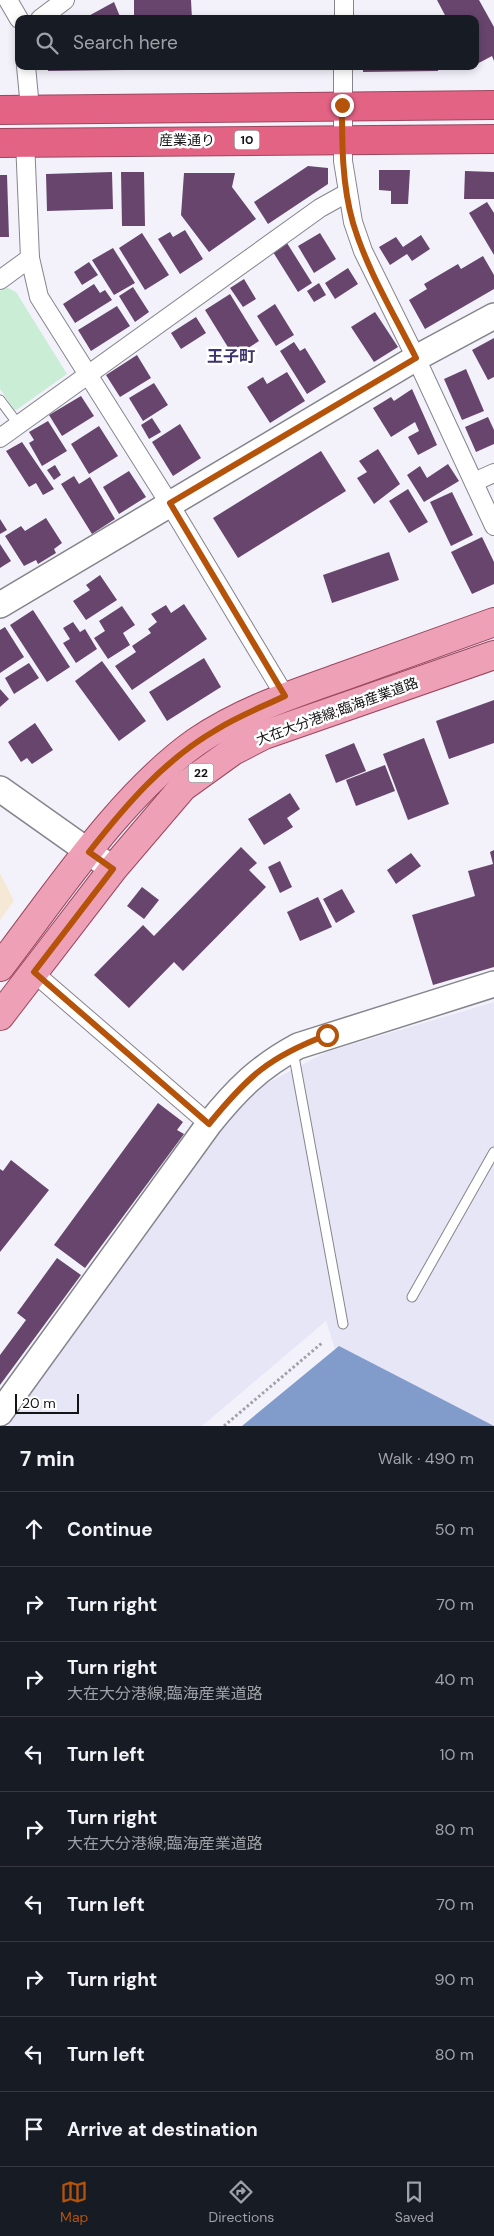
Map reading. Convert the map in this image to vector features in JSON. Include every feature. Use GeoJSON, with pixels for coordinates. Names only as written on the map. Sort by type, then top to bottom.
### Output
{"type":"FeatureCollection","features":[{"type":"Feature","properties":{"kind":"highway"},"geometry":{"type":"LineString","coordinates":[[0,110],[30,108],[494,105]]}},
{"type":"Feature","properties":{"kind":"highway","name":"産業通り"},"geometry":{"type":"LineString","coordinates":[[12,142],[342,138],[494,139]]}},
{"type":"Feature","properties":{"kind":"main road","name":"大在大分港線;臨海産業道路"},"geometry":{"type":"LineString","coordinates":[[0,967],[89,852],[136,796],[162,769],[195,743],[241,716],[285,696],[494,622]]}},
{"type":"Feature","properties":{"kind":"main road","name":"大在大分港線;臨海産業道路"},"geometry":{"type":"LineString","coordinates":[[0,1016],[113,869],[183,787],[233,751],[264,735],[494,656]]}},
{"type":"Feature","properties":{"kind":"street"},"geometry":{"type":"LineString","coordinates":[[8,0],[17,15]]}},
{"type":"Feature","properties":{"kind":"street"},"geometry":{"type":"LineString","coordinates":[[45,15],[66,0]]}},
{"type":"Feature","properties":{"kind":"street"},"geometry":{"type":"LineString","coordinates":[[344,0],[344,15]]}},
{"type":"Feature","properties":{"kind":"street"},"geometry":{"type":"LineString","coordinates":[[26,70],[30,108]]}},
{"type":"Feature","properties":{"kind":"street"},"geometry":{"type":"LineString","coordinates":[[343,70],[342,138],[347,193],[353,222],[363,251],[416,358],[494,526]]}},
{"type":"Feature","properties":{"kind":"street"},"geometry":{"type":"LineString","coordinates":[[12,142],[30,258],[39,296],[170,503],[285,696]]}},
{"type":"Feature","properties":{"kind":"street"},"geometry":{"type":"LineString","coordinates":[[0,438],[87,373],[320,208],[347,193]]}},
{"type":"Feature","properties":{"kind":"street"},"geometry":{"type":"LineString","coordinates":[[0,280],[30,258]]}},
{"type":"Feature","properties":{"kind":"street"},"geometry":{"type":"LineString","coordinates":[[0,605],[416,358],[494,316]]}},
{"type":"Feature","properties":{"kind":"street"},"geometry":{"type":"LineString","coordinates":[[474,482],[494,473]]}},
{"type":"Feature","properties":{"kind":"street"},"geometry":{"type":"LineString","coordinates":[[0,788],[113,869]]}},
{"type":"Feature","properties":{"kind":"street"},"geometry":{"type":"LineString","coordinates":[[34,972],[209,1124]]}},
{"type":"Feature","properties":{"kind":"street"},"geometry":{"type":"LineString","coordinates":[[0,1413],[209,1124],[233,1094],[253,1075],[274,1058],[327,1035],[494,984]]}},
{"type":"Feature","properties":{"kind":"lane"},"geometry":{"type":"LineString","coordinates":[[0,400],[18,424]]}},
{"type":"Feature","properties":{"kind":"lane"},"geometry":{"type":"LineString","coordinates":[[292,1049],[343,1324]]}},
{"type":"Feature","properties":{"kind":"lane"},"geometry":{"type":"LineString","coordinates":[[412,1297],[494,1152]]}},
{"type":"Feature","properties":{"kind":"path"},"geometry":{"type":"LineString","coordinates":[[224,1426],[322,1344]]}},
{"type":"Feature","properties":{"kind":"shaded area"},"geometry":{"type":"Polygon","coordinates":[[[0,873],[14,901],[0,920],[0,873]]]}},
{"type":"Feature","properties":{"kind":"shaded area"},"geometry":{"type":"Polygon","coordinates":[[[494,1002],[494,1426],[335,1349],[326,1321],[202,1426],[7,1426],[249,1093],[326,1052],[494,1002]]]}},
{"type":"Feature","properties":{"kind":"green space"},"geometry":{"type":"Polygon","coordinates":[[[6,287],[16,292],[67,374],[15,411],[0,389],[0,291],[6,287]]]}},
{"type":"Feature","properties":{"kind":"water"},"geometry":{"type":"Polygon","coordinates":[[[339,1346],[494,1426],[242,1426],[339,1346]]]}},
{"type":"Feature","properties":{"kind":"building"},"geometry":{"type":"Polygon","coordinates":[[[134,0],[191,0],[192,15],[134,15],[134,0]]]}},
{"type":"Feature","properties":{"kind":"building"},"geometry":{"type":"Polygon","coordinates":[[[437,0],[479,0],[494,27],[494,61],[492,56],[479,63],[479,15],[445,15],[437,0]]]}},
{"type":"Feature","properties":{"kind":"building"},"geometry":{"type":"Polygon","coordinates":[[[114,2],[119,15],[90,15],[114,2]]]}},
{"type":"Feature","properties":{"kind":"building"},"geometry":{"type":"Polygon","coordinates":[[[48,70],[126,70],[48,71],[48,70]]]}},
{"type":"Feature","properties":{"kind":"building"},"geometry":{"type":"Polygon","coordinates":[[[363,70],[438,70],[438,71],[363,72],[363,70]]]}},
{"type":"Feature","properties":{"kind":"building"},"geometry":{"type":"Polygon","coordinates":[[[308,166],[328,168],[328,184],[268,224],[254,202],[308,166]]]}},
{"type":"Feature","properties":{"kind":"building"},"geometry":{"type":"Polygon","coordinates":[[[379,170],[410,170],[408,204],[391,204],[391,191],[379,190],[379,170]]]}},
{"type":"Feature","properties":{"kind":"building"},"geometry":{"type":"Polygon","coordinates":[[[465,171],[494,172],[494,199],[464,199],[465,171]]]}},
{"type":"Feature","properties":{"kind":"building"},"geometry":{"type":"Polygon","coordinates":[[[112,172],[113,209],[47,211],[46,174],[112,172]]]}},
{"type":"Feature","properties":{"kind":"building"},"geometry":{"type":"Polygon","coordinates":[[[121,172],[144,172],[145,226],[122,226],[121,172]]]}},
{"type":"Feature","properties":{"kind":"building"},"geometry":{"type":"Polygon","coordinates":[[[184,173],[235,173],[232,187],[256,219],[209,252],[181,215],[184,173]]]}},
{"type":"Feature","properties":{"kind":"building"},"geometry":{"type":"Polygon","coordinates":[[[0,175],[7,175],[9,237],[0,237],[0,175]]]}},
{"type":"Feature","properties":{"kind":"building"},"geometry":{"type":"Polygon","coordinates":[[[487,202],[494,213],[494,255],[469,213],[487,202]]]}},
{"type":"Feature","properties":{"kind":"building"},"geometry":{"type":"Polygon","coordinates":[[[185,230],[203,259],[180,274],[158,239],[170,232],[173,237],[185,230]]]}},
{"type":"Feature","properties":{"kind":"building"},"geometry":{"type":"Polygon","coordinates":[[[142,233],[169,275],[145,290],[119,248],[142,233]]]}},
{"type":"Feature","properties":{"kind":"building"},"geometry":{"type":"Polygon","coordinates":[[[320,233],[336,259],[314,273],[298,246],[320,233]]]}},
{"type":"Feature","properties":{"kind":"building"},"geometry":{"type":"Polygon","coordinates":[[[421,235],[430,249],[412,261],[407,254],[390,265],[379,247],[396,237],[403,247],[421,235]]]}},
{"type":"Feature","properties":{"kind":"building"},"geometry":{"type":"Polygon","coordinates":[[[287,243],[312,283],[298,292],[273,252],[287,243]]]}},
{"type":"Feature","properties":{"kind":"building"},"geometry":{"type":"Polygon","coordinates":[[[113,248],[135,283],[114,295],[92,260],[113,248]]]}},
{"type":"Feature","properties":{"kind":"building"},"geometry":{"type":"Polygon","coordinates":[[[483,256],[494,275],[494,289],[425,329],[409,300],[427,289],[424,284],[458,264],[461,269],[483,256]]]}},
{"type":"Feature","properties":{"kind":"building"},"geometry":{"type":"Polygon","coordinates":[[[89,262],[98,275],[82,285],[74,272],[89,262]]]}},
{"type":"Feature","properties":{"kind":"building"},"geometry":{"type":"Polygon","coordinates":[[[348,268],[358,284],[335,299],[325,283],[348,268]]]}},
{"type":"Feature","properties":{"kind":"building"},"geometry":{"type":"Polygon","coordinates":[[[244,279],[256,299],[243,307],[230,288],[244,279]]]}},
{"type":"Feature","properties":{"kind":"building"},"geometry":{"type":"Polygon","coordinates":[[[319,283],[326,295],[314,302],[307,291],[319,283]]]}},
{"type":"Feature","properties":{"kind":"building"},"geometry":{"type":"Polygon","coordinates":[[[94,284],[100,293],[105,290],[112,300],[75,323],[63,304],[94,284]]]}},
{"type":"Feature","properties":{"kind":"building"},"geometry":{"type":"Polygon","coordinates":[[[133,287],[149,312],[135,322],[119,296],[133,287]]]}},
{"type":"Feature","properties":{"kind":"building"},"geometry":{"type":"Polygon","coordinates":[[[230,294],[259,341],[234,357],[205,310],[230,294]]]}},
{"type":"Feature","properties":{"kind":"building"},"geometry":{"type":"Polygon","coordinates":[[[275,304],[294,335],[276,346],[257,316],[275,304]]]}},
{"type":"Feature","properties":{"kind":"building"},"geometry":{"type":"Polygon","coordinates":[[[117,306],[130,326],[91,351],[78,330],[117,306]]]}},
{"type":"Feature","properties":{"kind":"building"},"geometry":{"type":"Polygon","coordinates":[[[375,312],[398,347],[374,362],[351,327],[375,312]]]}},
{"type":"Feature","properties":{"kind":"building"},"geometry":{"type":"Polygon","coordinates":[[[196,317],[206,333],[181,349],[171,333],[196,317]]]}},
{"type":"Feature","properties":{"kind":"building"},"geometry":{"type":"Polygon","coordinates":[[[494,338],[494,377],[488,380],[472,350],[494,338]]]}},
{"type":"Feature","properties":{"kind":"building"},"geometry":{"type":"Polygon","coordinates":[[[294,342],[300,351],[305,348],[326,382],[307,394],[280,351],[294,342]]]}},
{"type":"Feature","properties":{"kind":"building"},"geometry":{"type":"Polygon","coordinates":[[[137,355],[151,378],[120,397],[106,375],[137,355]]]}},
{"type":"Feature","properties":{"kind":"building"},"geometry":{"type":"Polygon","coordinates":[[[466,369],[484,411],[462,420],[444,379],[466,369]]]}},
{"type":"Feature","properties":{"kind":"building"},"geometry":{"type":"Polygon","coordinates":[[[287,372],[305,401],[270,423],[247,387],[263,377],[267,384],[287,372]]]}},
{"type":"Feature","properties":{"kind":"building"},"geometry":{"type":"Polygon","coordinates":[[[154,383],[168,405],[143,421],[129,398],[154,383]]]}},
{"type":"Feature","properties":{"kind":"building"},"geometry":{"type":"Polygon","coordinates":[[[412,389],[437,445],[418,455],[408,437],[419,431],[415,422],[391,437],[373,408],[391,397],[394,401],[412,389]]]}},
{"type":"Feature","properties":{"kind":"building"},"geometry":{"type":"Polygon","coordinates":[[[81,396],[94,416],[62,436],[49,415],[81,396]]]}},
{"type":"Feature","properties":{"kind":"building"},"geometry":{"type":"Polygon","coordinates":[[[488,417],[494,430],[494,444],[476,452],[465,427],[488,417]]]}},
{"type":"Feature","properties":{"kind":"building"},"geometry":{"type":"Polygon","coordinates":[[[152,418],[161,432],[149,439],[141,425],[152,418]]]}},
{"type":"Feature","properties":{"kind":"building"},"geometry":{"type":"Polygon","coordinates":[[[48,421],[67,451],[42,466],[29,443],[34,440],[29,432],[48,421]]]}},
{"type":"Feature","properties":{"kind":"building"},"geometry":{"type":"Polygon","coordinates":[[[180,424],[201,458],[173,476],[152,442],[180,424]]]}},
{"type":"Feature","properties":{"kind":"building"},"geometry":{"type":"Polygon","coordinates":[[[99,426],[118,456],[89,474],[71,444],[99,426]]]}},
{"type":"Feature","properties":{"kind":"building"},"geometry":{"type":"Polygon","coordinates":[[[22,442],[54,489],[43,495],[36,483],[29,487],[6,451],[22,442]]]}},
{"type":"Feature","properties":{"kind":"building"},"geometry":{"type":"Polygon","coordinates":[[[378,449],[400,484],[374,504],[357,478],[367,472],[359,461],[378,449]]]}},
{"type":"Feature","properties":{"kind":"building"},"geometry":{"type":"Polygon","coordinates":[[[321,451],[346,491],[238,558],[213,518],[321,451]]]}},
{"type":"Feature","properties":{"kind":"building"},"geometry":{"type":"Polygon","coordinates":[[[448,464],[459,481],[424,502],[407,475],[420,466],[427,478],[448,464]]]}},
{"type":"Feature","properties":{"kind":"building"},"geometry":{"type":"Polygon","coordinates":[[[55,465],[61,475],[54,480],[47,470],[55,465]]]}},
{"type":"Feature","properties":{"kind":"building"},"geometry":{"type":"Polygon","coordinates":[[[129,471],[146,497],[119,514],[103,487],[129,471]]]}},
{"type":"Feature","properties":{"kind":"building"},"geometry":{"type":"Polygon","coordinates":[[[74,476],[79,484],[90,477],[115,519],[92,534],[61,484],[74,476]]]}},
{"type":"Feature","properties":{"kind":"building"},"geometry":{"type":"Polygon","coordinates":[[[408,489],[428,522],[409,533],[389,501],[408,489]]]}},
{"type":"Feature","properties":{"kind":"building"},"geometry":{"type":"Polygon","coordinates":[[[452,492],[473,535],[451,546],[430,502],[452,492]]]}},
{"type":"Feature","properties":{"kind":"building"},"geometry":{"type":"Polygon","coordinates":[[[46,518],[62,543],[54,549],[56,553],[38,564],[36,560],[24,566],[5,536],[21,526],[25,531],[46,518]]]}},
{"type":"Feature","properties":{"kind":"building"},"geometry":{"type":"Polygon","coordinates":[[[0,519],[7,530],[0,534],[0,519]]]}},
{"type":"Feature","properties":{"kind":"building"},"geometry":{"type":"Polygon","coordinates":[[[482,537],[494,562],[494,584],[472,594],[451,552],[482,537]]]}},
{"type":"Feature","properties":{"kind":"building"},"geometry":{"type":"Polygon","coordinates":[[[0,544],[11,561],[0,568],[0,544]]]}},
{"type":"Feature","properties":{"kind":"building"},"geometry":{"type":"Polygon","coordinates":[[[389,552],[399,580],[332,603],[323,575],[389,552]]]}},
{"type":"Feature","properties":{"kind":"building"},"geometry":{"type":"Polygon","coordinates":[[[100,575],[117,600],[86,620],[73,601],[90,590],[86,585],[100,575]]]}},
{"type":"Feature","properties":{"kind":"building"},"geometry":{"type":"Polygon","coordinates":[[[184,604],[207,639],[132,690],[115,666],[136,652],[132,646],[151,633],[148,629],[157,622],[151,614],[166,605],[171,613],[184,604]]]}},
{"type":"Feature","properties":{"kind":"building"},"geometry":{"type":"Polygon","coordinates":[[[122,606],[135,625],[123,633],[130,645],[108,659],[94,638],[105,631],[99,621],[122,606]]]}},
{"type":"Feature","properties":{"kind":"building"},"geometry":{"type":"Polygon","coordinates":[[[33,610],[70,667],[47,682],[10,625],[33,610]]]}},
{"type":"Feature","properties":{"kind":"building"},"geometry":{"type":"Polygon","coordinates":[[[73,622],[80,632],[85,629],[97,649],[76,663],[63,643],[70,639],[63,628],[73,622]]]}},
{"type":"Feature","properties":{"kind":"building"},"geometry":{"type":"Polygon","coordinates":[[[5,627],[24,657],[0,673],[0,630],[5,627]]]}},
{"type":"Feature","properties":{"kind":"building"},"geometry":{"type":"Polygon","coordinates":[[[204,658],[221,687],[167,721],[149,692],[204,658]]]}},
{"type":"Feature","properties":{"kind":"building"},"geometry":{"type":"Polygon","coordinates":[[[102,661],[146,721],[119,741],[75,681],[102,661]]]}},
{"type":"Feature","properties":{"kind":"building"},"geometry":{"type":"Polygon","coordinates":[[[29,663],[39,678],[14,694],[5,678],[29,663]]]}},
{"type":"Feature","properties":{"kind":"building"},"geometry":{"type":"Polygon","coordinates":[[[0,689],[9,699],[0,707],[0,689]]]}},
{"type":"Feature","properties":{"kind":"building"},"geometry":{"type":"Polygon","coordinates":[[[494,700],[494,743],[449,759],[436,721],[494,700]]]}},
{"type":"Feature","properties":{"kind":"building"},"geometry":{"type":"Polygon","coordinates":[[[35,723],[53,750],[32,764],[27,758],[21,762],[8,742],[35,723]]]}},
{"type":"Feature","properties":{"kind":"building"},"geometry":{"type":"Polygon","coordinates":[[[424,738],[449,804],[408,820],[383,754],[424,738]]]}},
{"type":"Feature","properties":{"kind":"building"},"geometry":{"type":"Polygon","coordinates":[[[354,743],[366,771],[336,783],[325,755],[354,743]]]}},
{"type":"Feature","properties":{"kind":"building"},"geometry":{"type":"Polygon","coordinates":[[[385,765],[395,791],[356,806],[346,780],[385,765]]]}},
{"type":"Feature","properties":{"kind":"building"},"geometry":{"type":"Polygon","coordinates":[[[290,793],[300,809],[287,818],[293,827],[264,845],[248,819],[290,793]]]}},
{"type":"Feature","properties":{"kind":"building"},"geometry":{"type":"Polygon","coordinates":[[[241,847],[257,863],[249,870],[266,887],[183,971],[174,962],[129,1008],[94,975],[143,925],[154,936],[241,847]]]}},
{"type":"Feature","properties":{"kind":"building"},"geometry":{"type":"Polygon","coordinates":[[[494,850],[494,967],[433,985],[412,915],[475,896],[468,871],[493,864],[490,852],[494,850]]]}},
{"type":"Feature","properties":{"kind":"building"},"geometry":{"type":"Polygon","coordinates":[[[411,853],[421,866],[396,884],[387,870],[411,853]]]}},
{"type":"Feature","properties":{"kind":"building"},"geometry":{"type":"Polygon","coordinates":[[[280,861],[292,887],[280,893],[268,867],[280,861]]]}},
{"type":"Feature","properties":{"kind":"building"},"geometry":{"type":"Polygon","coordinates":[[[142,887],[159,900],[144,919],[127,906],[142,887]]]}},
{"type":"Feature","properties":{"kind":"building"},"geometry":{"type":"Polygon","coordinates":[[[342,889],[355,912],[336,923],[323,899],[342,889]]]}},
{"type":"Feature","properties":{"kind":"building"},"geometry":{"type":"Polygon","coordinates":[[[318,897],[332,927],[300,941],[287,912],[318,897]]]}},
{"type":"Feature","properties":{"kind":"building"},"geometry":{"type":"Polygon","coordinates":[[[158,1103],[183,1122],[177,1130],[184,1134],[85,1268],[54,1245],[158,1103]]]}},
{"type":"Feature","properties":{"kind":"building"},"geometry":{"type":"Polygon","coordinates":[[[11,1160],[49,1190],[0,1252],[0,1169],[3,1171],[11,1160]]]}},
{"type":"Feature","properties":{"kind":"building"},"geometry":{"type":"Polygon","coordinates":[[[57,1258],[81,1275],[0,1385],[0,1355],[26,1320],[17,1313],[57,1258]]]}},
{"type":"Feature","properties":{"kind":"district","name":"王子町"},"geometry":{"type":"Point","coordinates":[231,356]}},
{"type":"Feature","properties":{"kind":"route"},"geometry":{"type":"LineString","coordinates":[[327,1035],[274,1058],[233,1094],[209,1124],[34,972],[113,869],[89,852],[136,796],[162,769],[195,743],[216,729],[285,696],[170,503],[416,358],[363,251],[353,222],[347,193],[342,138],[342,105]]}}]}
